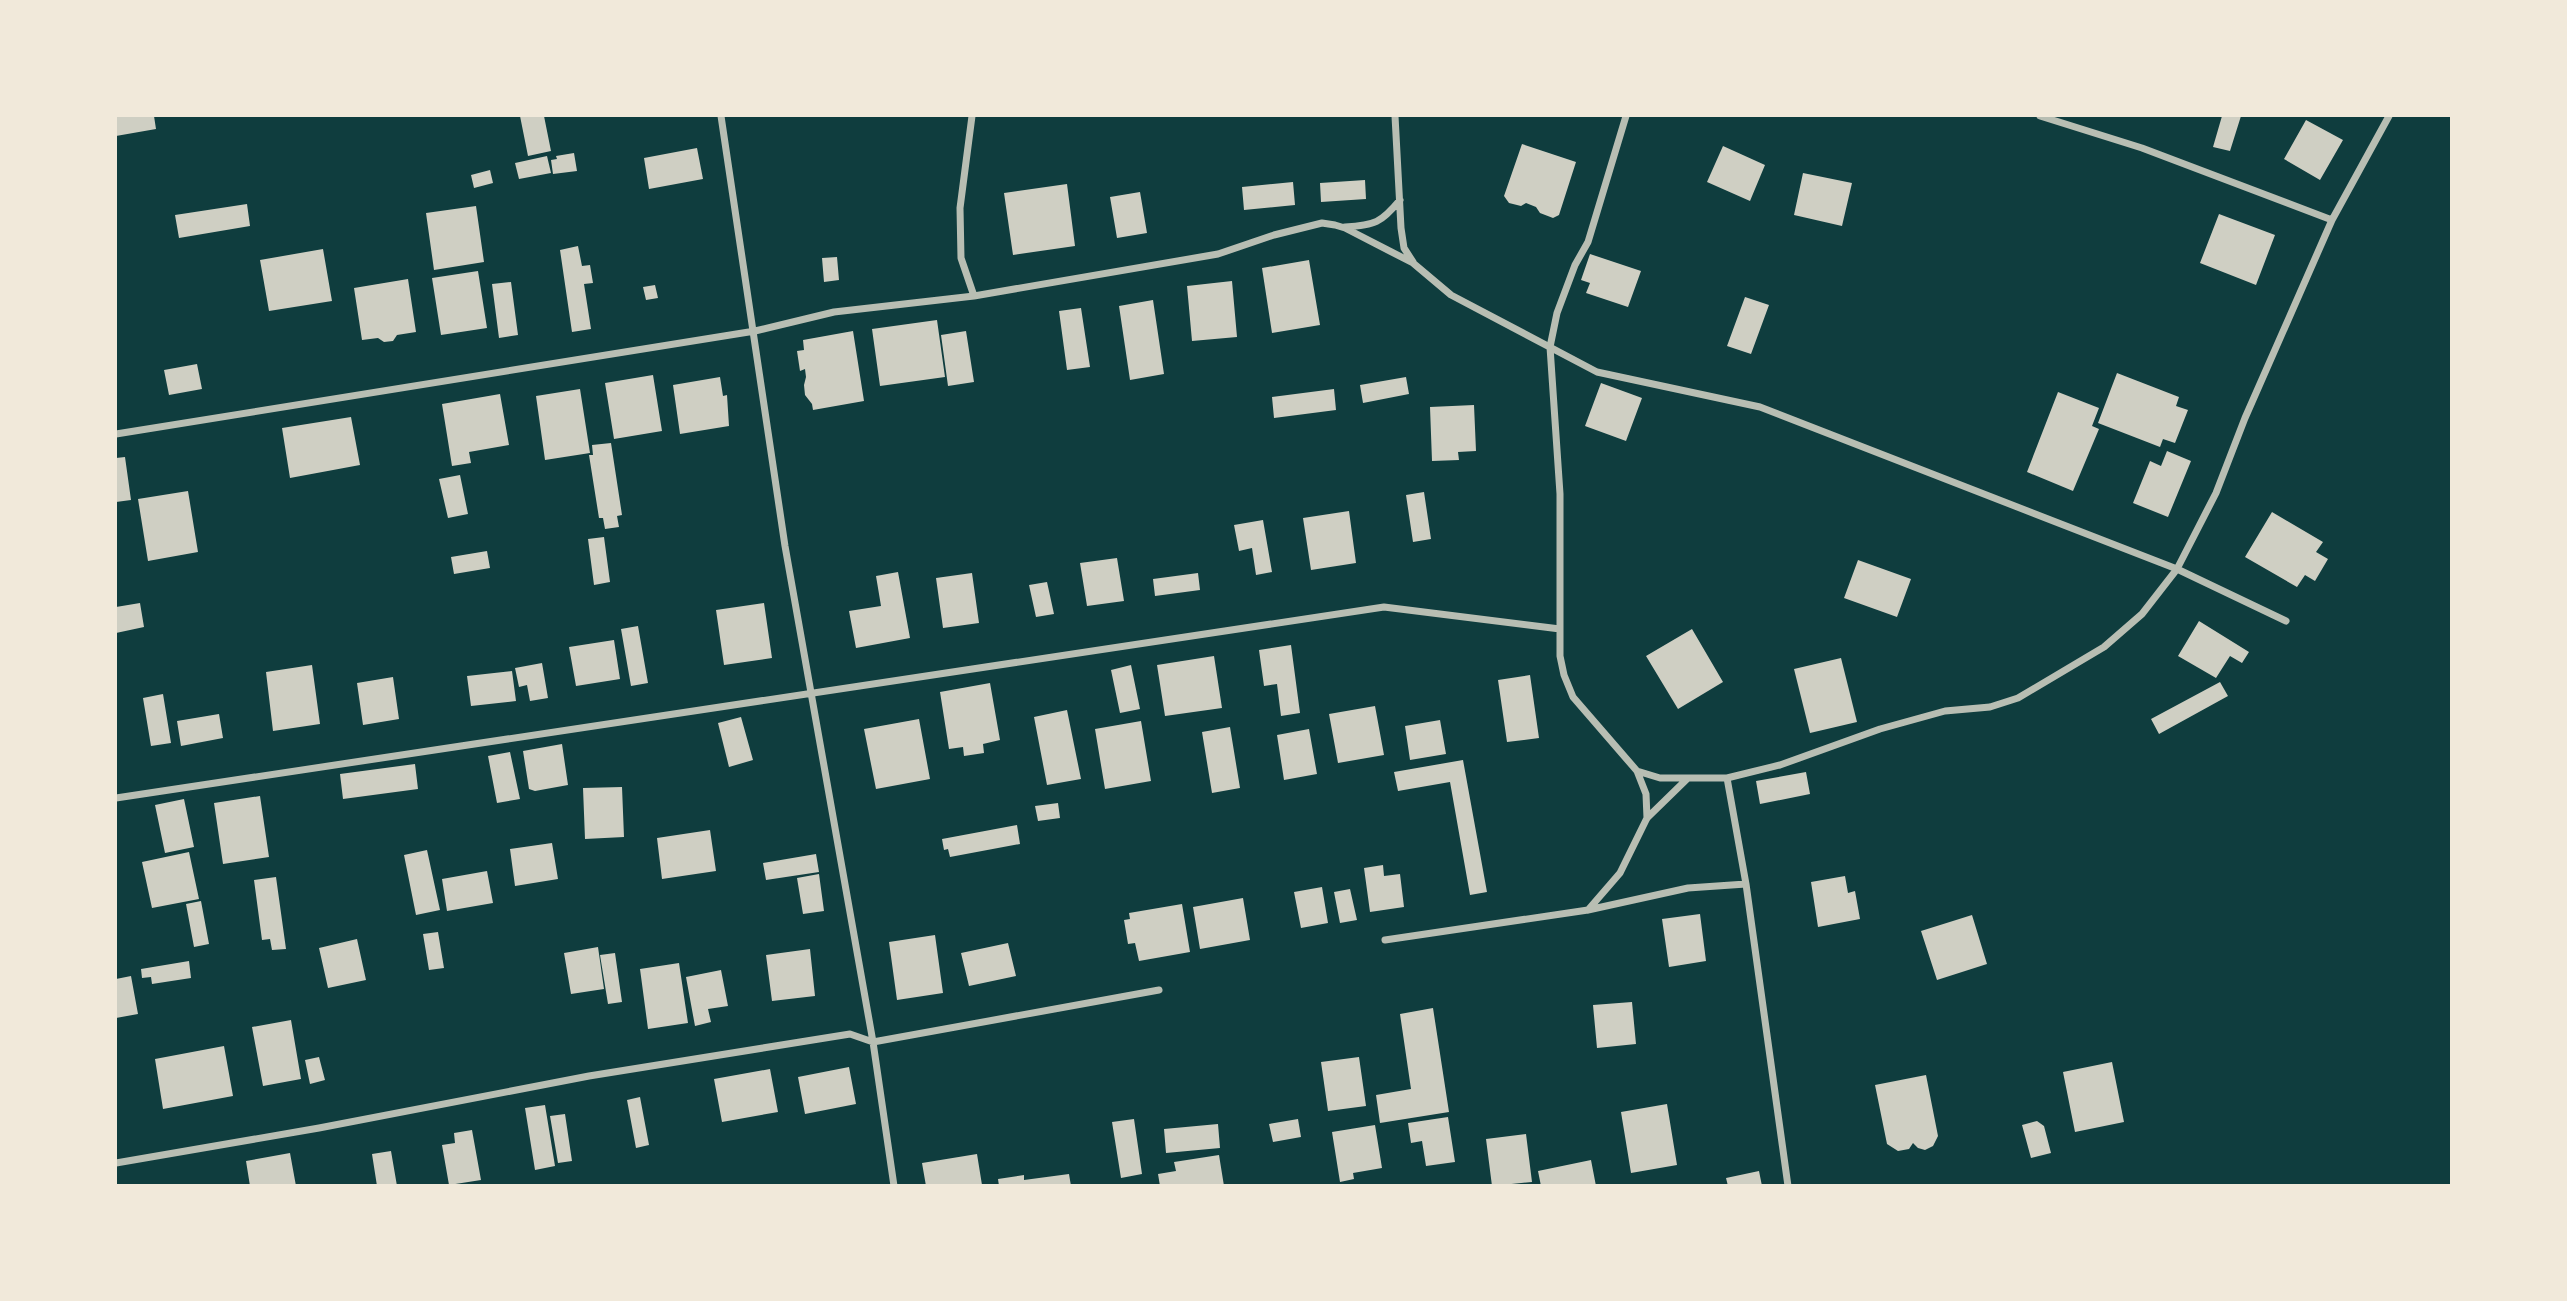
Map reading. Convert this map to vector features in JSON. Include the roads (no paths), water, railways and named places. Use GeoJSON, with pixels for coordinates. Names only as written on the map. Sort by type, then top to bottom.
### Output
{"type":"FeatureCollection","features":[{"type":"Feature","properties":{"kind":"street"},"geometry":{"type":"LineString","coordinates":[[721,116],[785,546],[873,1042],[894,1185]]}},
{"type":"Feature","properties":{"kind":"street"},"geometry":{"type":"LineString","coordinates":[[972,116],[960,208],[961,258],[974,296]]}},
{"type":"Feature","properties":{"kind":"street"},"geometry":{"type":"LineString","coordinates":[[1395,116],[1404,248],[1413,263]]}},
{"type":"Feature","properties":{"kind":"street"},"geometry":{"type":"LineString","coordinates":[[1626,116],[1588,242],[1575,265],[1556,313],[1550,346],[1560,494],[1560,629],[1564,675],[1573,697],[1637,771],[1646,794],[1647,818]]}},
{"type":"Feature","properties":{"kind":"street"},"geometry":{"type":"LineString","coordinates":[[2040,116],[2142,148],[2332,220]]}},
{"type":"Feature","properties":{"kind":"street"},"geometry":{"type":"LineString","coordinates":[[1637,771],[1660,778],[1727,778],[1780,765],[1945,711],[1990,707],[2018,698],[2104,647],[2142,614],[2176,569],[2216,493],[2245,418],[2332,220],[2389,116]]}},
{"type":"Feature","properties":{"kind":"street"},"geometry":{"type":"LineString","coordinates":[[1345,228],[1366,226],[1385,218],[1401,200]]}},
{"type":"Feature","properties":{"kind":"street"},"geometry":{"type":"LineString","coordinates":[[116,434],[755,331],[834,312],[974,296],[1218,254],[1274,235],[1322,223],[1345,228],[1413,263],[1451,295],[1597,372],[1760,407],[2176,569],[2286,621]]}},
{"type":"Feature","properties":{"kind":"street"},"geometry":{"type":"LineString","coordinates":[[116,798],[1384,607],[1560,629]]}},
{"type":"Feature","properties":{"kind":"street"},"geometry":{"type":"LineString","coordinates":[[1727,778],[1746,884],[1788,1185]]}},
{"type":"Feature","properties":{"kind":"street"},"geometry":{"type":"LineString","coordinates":[[1588,910],[1620,873],[1647,818],[1687,779]]}},
{"type":"Feature","properties":{"kind":"street"},"geometry":{"type":"LineString","coordinates":[[1385,940],[1588,910],[1688,888],[1746,884]]}},
{"type":"Feature","properties":{"kind":"street"},"geometry":{"type":"LineString","coordinates":[[116,1163],[319,1128],[589,1076],[850,1034],[873,1042],[1159,990]]}}]}
